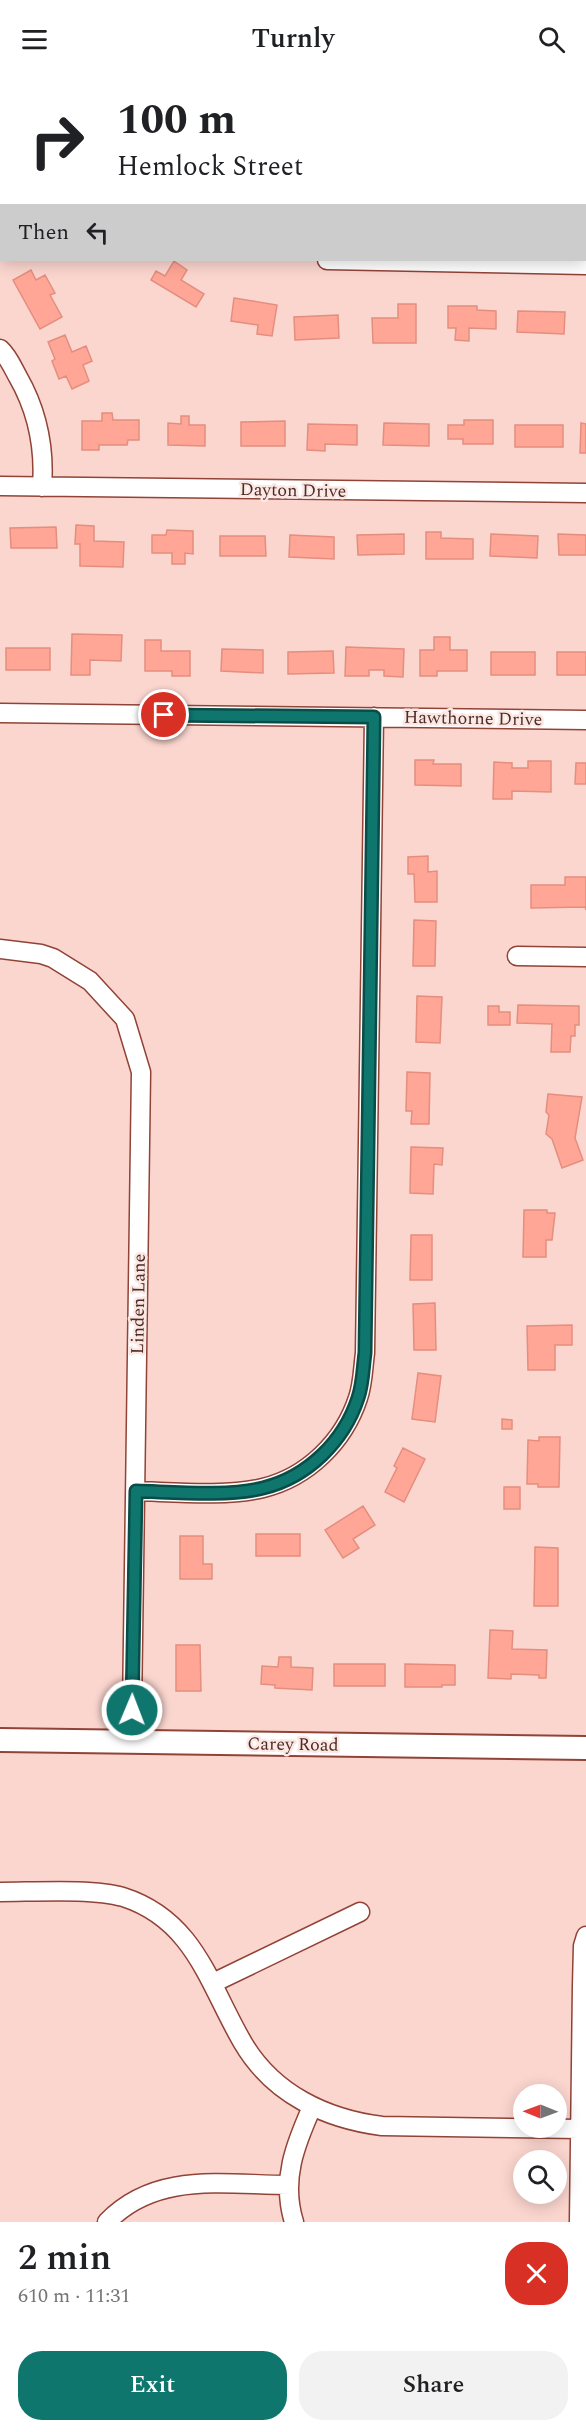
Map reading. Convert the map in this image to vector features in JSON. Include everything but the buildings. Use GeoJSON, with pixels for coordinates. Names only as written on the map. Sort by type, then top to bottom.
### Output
{"type":"FeatureCollection","features":[{"type":"Feature","properties":{"kind":"street"},"geometry":{"type":"LineString","coordinates":[[379,261],[586,265]]}},
{"type":"Feature","properties":{"kind":"street"},"geometry":{"type":"LineString","coordinates":[[0,349],[28,395],[39,424],[43,467],[42,487]]}},
{"type":"Feature","properties":{"kind":"street","name":"Dayton Drive"},"geometry":{"type":"LineString","coordinates":[[0,486],[586,493]]}},
{"type":"Feature","properties":{"kind":"street","name":"Hawthorne Drive"},"geometry":{"type":"LineString","coordinates":[[0,713],[586,720]]}},
{"type":"Feature","properties":{"kind":"street"},"geometry":{"type":"LineString","coordinates":[[136,1491],[233,1492],[264,1488],[300,1473],[328,1450],[347,1425],[359,1396],[365,1353],[374,717]]}},
{"type":"Feature","properties":{"kind":"street","name":"Linden Lane"},"geometry":{"type":"LineString","coordinates":[[0,949],[41,954],[74,969],[111,1001],[125,1019],[141,1072],[133,1741]]}},
{"type":"Feature","properties":{"kind":"street"},"geometry":{"type":"LineString","coordinates":[[517,956],[586,957]]}},
{"type":"Feature","properties":{"kind":"street","name":"Carey Road"},"geometry":{"type":"LineString","coordinates":[[0,1740],[586,1748]]}},
{"type":"Feature","properties":{"kind":"street"},"geometry":{"type":"LineString","coordinates":[[0,1892],[96,1893],[121,1896],[140,1904],[168,1921],[193,1949],[244,2044],[264,2072],[283,2090],[312,2107],[349,2121],[382,2126],[580,2129]]}},
{"type":"Feature","properties":{"kind":"street"},"geometry":{"type":"LineString","coordinates":[[213,1983],[360,1912]]}},
{"type":"Feature","properties":{"kind":"street"},"geometry":{"type":"LineString","coordinates":[[579,2222],[582,1966],[586,1936]]}},
{"type":"Feature","properties":{"kind":"street"},"geometry":{"type":"LineString","coordinates":[[294,2222],[289,2197],[292,2158],[312,2107]]}},
{"type":"Feature","properties":{"kind":"street"},"geometry":{"type":"LineString","coordinates":[[107,2222],[131,2201],[148,2192],[172,2186],[289,2185]]}},
{"type":"Feature","properties":{"kind":"route"},"geometry":{"type":"LineString","coordinates":[[132,1710],[136,1491],[233,1492],[264,1488],[300,1473],[328,1450],[347,1425],[359,1396],[365,1353],[374,717],[164,715]]}}]}
